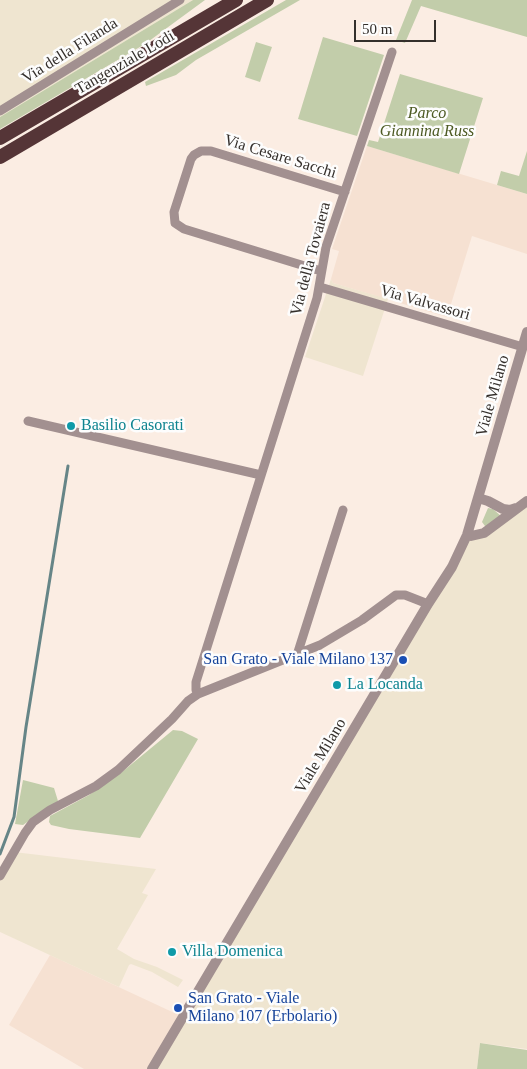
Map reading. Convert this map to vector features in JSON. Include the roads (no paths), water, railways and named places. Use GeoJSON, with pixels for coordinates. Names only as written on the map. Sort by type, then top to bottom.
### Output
{"type":"FeatureCollection","features":[{"type":"Feature","properties":{"kind":"highway","name":"Tangenziale Lodi"},"geometry":{"type":"LineString","coordinates":[[0,157],[268,0]]}},
{"type":"Feature","properties":{"kind":"highway"},"geometry":{"type":"LineString","coordinates":[[0,138],[230,2]]}},
{"type":"Feature","properties":{"kind":"street","name":"Via della Filanda"},"geometry":{"type":"LineString","coordinates":[[0,111],[180,0]]}},
{"type":"Feature","properties":{"kind":"street","name":"Via della Tovaiera"},"geometry":{"type":"LineString","coordinates":[[198,694],[196,682],[320,287],[326,247],[392,52]]}},
{"type":"Feature","properties":{"kind":"street","name":"Via Cesare Sacchi"},"geometry":{"type":"LineString","coordinates":[[321,271],[184,229],[175,223],[174,212],[191,159],[201,151],[211,152],[345,192]]}},
{"type":"Feature","properties":{"kind":"street","name":"Via Valvassori"},"geometry":{"type":"LineString","coordinates":[[320,287],[523,347]]}},
{"type":"Feature","properties":{"kind":"street","name":"Viale Milano"},"geometry":{"type":"LineString","coordinates":[[152,1069],[428,604],[452,567],[467,535],[527,332]]}},
{"type":"Feature","properties":{"kind":"street"},"geometry":{"type":"LineString","coordinates":[[28,421],[261,475]]}},
{"type":"Feature","properties":{"kind":"street"},"geometry":{"type":"LineString","coordinates":[[478,498],[503,509],[510,510],[516,508]]}},
{"type":"Feature","properties":{"kind":"street"},"geometry":{"type":"LineString","coordinates":[[467,535],[484,533],[527,501]]}},
{"type":"Feature","properties":{"kind":"street"},"geometry":{"type":"LineString","coordinates":[[297,655],[343,510]]}},
{"type":"Feature","properties":{"kind":"street"},"geometry":{"type":"LineString","coordinates":[[0,876],[24,833],[34,822],[50,810],[96,786],[118,770],[172,719],[188,701],[198,694],[320,645],[362,620],[396,595],[405,594],[428,604]]}},
{"type":"Feature","properties":{"kind":"waterway"},"geometry":{"type":"LineString","coordinates":[[0,854],[14,817],[26,727],[68,466]]}},
{"type":"Feature","properties":{"kind":"place","name":"Basilio Casorati"},"geometry":{"type":"Point","coordinates":[71,426]}},
{"type":"Feature","properties":{"kind":"place","name":"San Grato - Viale Milano 137"},"geometry":{"type":"Point","coordinates":[403,660]}},
{"type":"Feature","properties":{"kind":"place","name":"La Locanda"},"geometry":{"type":"Point","coordinates":[337,685]}},
{"type":"Feature","properties":{"kind":"place","name":"Villa Domenica"},"geometry":{"type":"Point","coordinates":[172,952]}},
{"type":"Feature","properties":{"kind":"place","name":"San Grato - Viale Milano 107 (Erbolario)"},"geometry":{"type":"Point","coordinates":[178,1008]}},
{"type":"Feature","properties":{"kind":"park label","name":"Parco Giannina Russ"},"geometry":{"type":"Point","coordinates":[427,123]}}]}
